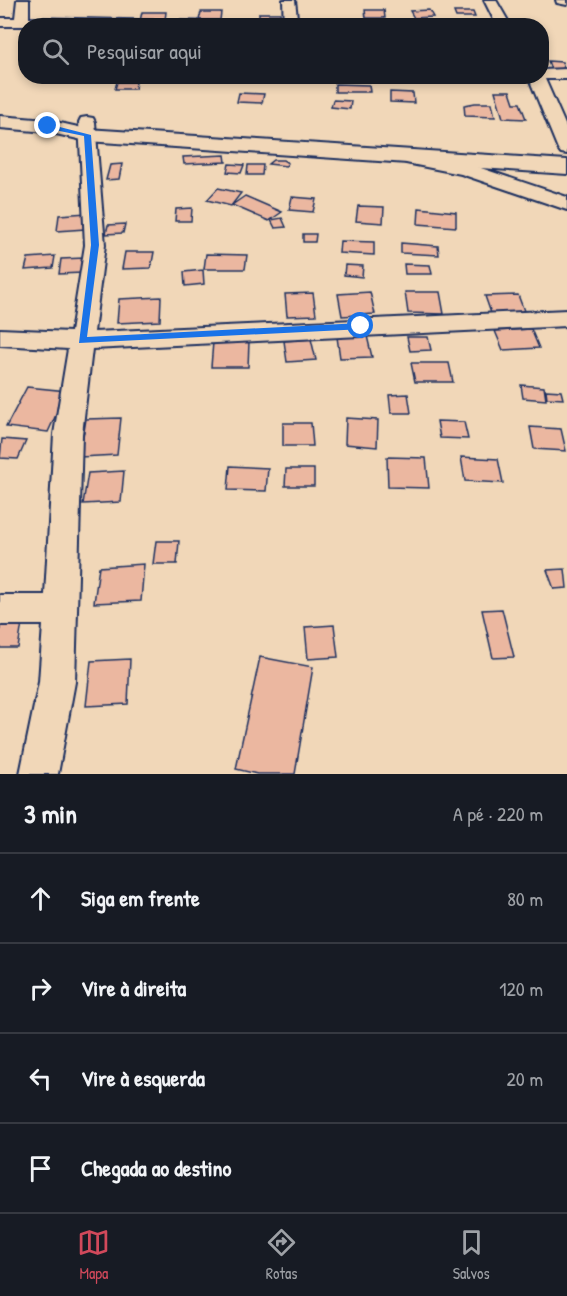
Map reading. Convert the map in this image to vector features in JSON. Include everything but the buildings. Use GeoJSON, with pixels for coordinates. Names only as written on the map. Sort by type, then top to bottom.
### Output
{"type":"FeatureCollection","features":[{"type":"Feature","properties":{"kind":"main road"},"geometry":{"type":"LineString","coordinates":[[0,122],[392,156],[567,167]]}},
{"type":"Feature","properties":{"kind":"main road"},"geometry":{"type":"LineString","coordinates":[[87,129],[567,149]]}},
{"type":"Feature","properties":{"kind":"street"},"geometry":{"type":"LineString","coordinates":[[22,0],[22,18]]}},
{"type":"Feature","properties":{"kind":"street"},"geometry":{"type":"LineString","coordinates":[[289,0],[290,18]]}},
{"type":"Feature","properties":{"kind":"street"},"geometry":{"type":"LineString","coordinates":[[490,0],[500,18]]}},
{"type":"Feature","properties":{"kind":"street"},"geometry":{"type":"LineString","coordinates":[[562,0],[567,1]]}},
{"type":"Feature","properties":{"kind":"street"},"geometry":{"type":"LineString","coordinates":[[0,22],[18,22]]}},
{"type":"Feature","properties":{"kind":"street"},"geometry":{"type":"LineString","coordinates":[[549,75],[567,74]]}},
{"type":"Feature","properties":{"kind":"street"},"geometry":{"type":"LineString","coordinates":[[539,84],[567,149]]}},
{"type":"Feature","properties":{"kind":"street"},"geometry":{"type":"LineString","coordinates":[[39,774],[57,682],[68,434],[95,245],[87,129]]}},
{"type":"Feature","properties":{"kind":"street"},"geometry":{"type":"LineString","coordinates":[[392,156],[465,170],[567,204]]}},
{"type":"Feature","properties":{"kind":"street"},"geometry":{"type":"LineString","coordinates":[[0,337],[82,341],[567,318]]}},
{"type":"Feature","properties":{"kind":"street"},"geometry":{"type":"LineString","coordinates":[[0,610],[60,610]]}},
{"type":"Feature","properties":{"kind":"route"},"geometry":{"type":"LineString","coordinates":[[48,126],[87,135],[95,245],[82,341],[361,326]]}}]}
